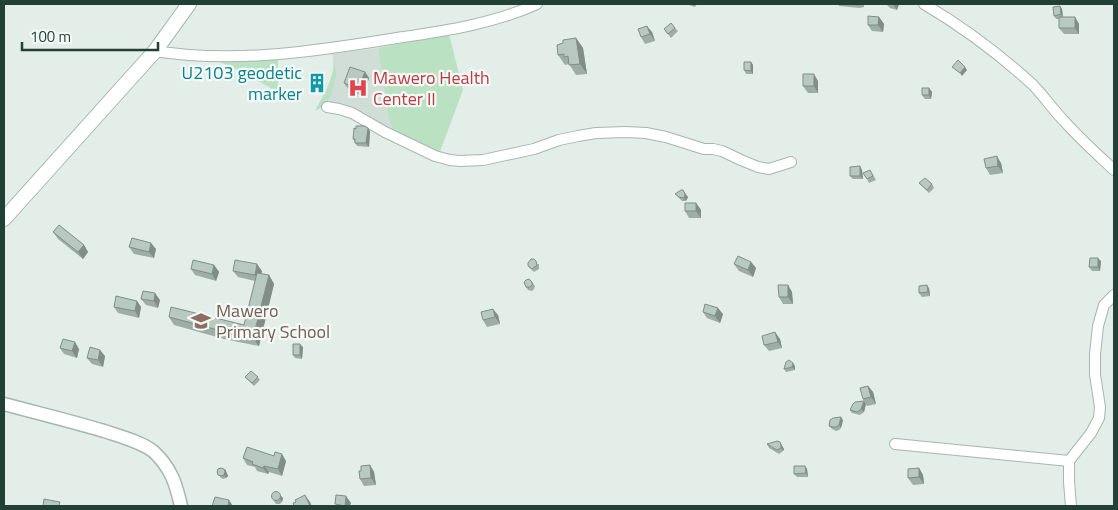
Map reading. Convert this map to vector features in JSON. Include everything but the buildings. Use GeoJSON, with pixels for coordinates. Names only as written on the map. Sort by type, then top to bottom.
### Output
{"type":"FeatureCollection","features":[{"type":"Feature","properties":{"kind":"main road"},"geometry":{"type":"LineString","coordinates":[[4,219],[155,51],[189,4]]}},
{"type":"Feature","properties":{"kind":"street"},"geometry":{"type":"LineString","coordinates":[[155,51],[228,56],[316,51],[455,28],[508,15],[537,4]]}},
{"type":"Feature","properties":{"kind":"street"},"geometry":{"type":"LineString","coordinates":[[924,4],[942,14],[993,50],[1033,86],[1064,122],[1114,170]]}},
{"type":"Feature","properties":{"kind":"street"},"geometry":{"type":"LineString","coordinates":[[327,107],[352,114],[435,156],[450,160],[483,160],[534,150],[558,140],[578,136],[626,132],[646,133],[704,149],[722,151],[741,160],[769,169],[792,162]]}},
{"type":"Feature","properties":{"kind":"street"},"geometry":{"type":"LineString","coordinates":[[1071,506],[1069,461],[1091,433],[1099,418],[1100,407],[1095,375],[1098,326],[1104,306],[1114,295]]}},
{"type":"Feature","properties":{"kind":"street"},"geometry":{"type":"LineString","coordinates":[[4,404],[82,424],[129,439],[152,451],[166,466],[177,486],[181,506]]}},
{"type":"Feature","properties":{"kind":"street"},"geometry":{"type":"LineString","coordinates":[[895,444],[1069,461]]}},
{"type":"Feature","properties":{"kind":"shaded area","name":"Mawero Health Center II"},"geometry":{"type":"Polygon","coordinates":[[[378,48],[389,121],[396,135],[324,105],[331,96],[336,69],[331,54],[378,48]]]}},
{"type":"Feature","properties":{"kind":"green space"},"geometry":{"type":"Polygon","coordinates":[[[449,34],[463,90],[439,154],[396,135],[389,121],[378,48],[449,34]]]}},
{"type":"Feature","properties":{"kind":"green space"},"geometry":{"type":"Polygon","coordinates":[[[333,56],[336,76],[331,96],[323,107],[315,111],[331,78],[333,56]]]}},
{"type":"Feature","properties":{"kind":"green space"},"geometry":{"type":"Polygon","coordinates":[[[211,58],[278,58],[278,92],[242,72],[211,58]]]}},
{"type":"Feature","properties":{"kind":"place","name":"U2103 geodetic marker"},"geometry":{"type":"Point","coordinates":[317,83]}},
{"type":"Feature","properties":{"kind":"place","name":"Mawero Health Center II"},"geometry":{"type":"Point","coordinates":[358,88]}},
{"type":"Feature","properties":{"kind":"place","name":"Mawero Primary School"},"geometry":{"type":"Point","coordinates":[201,321]}}]}
